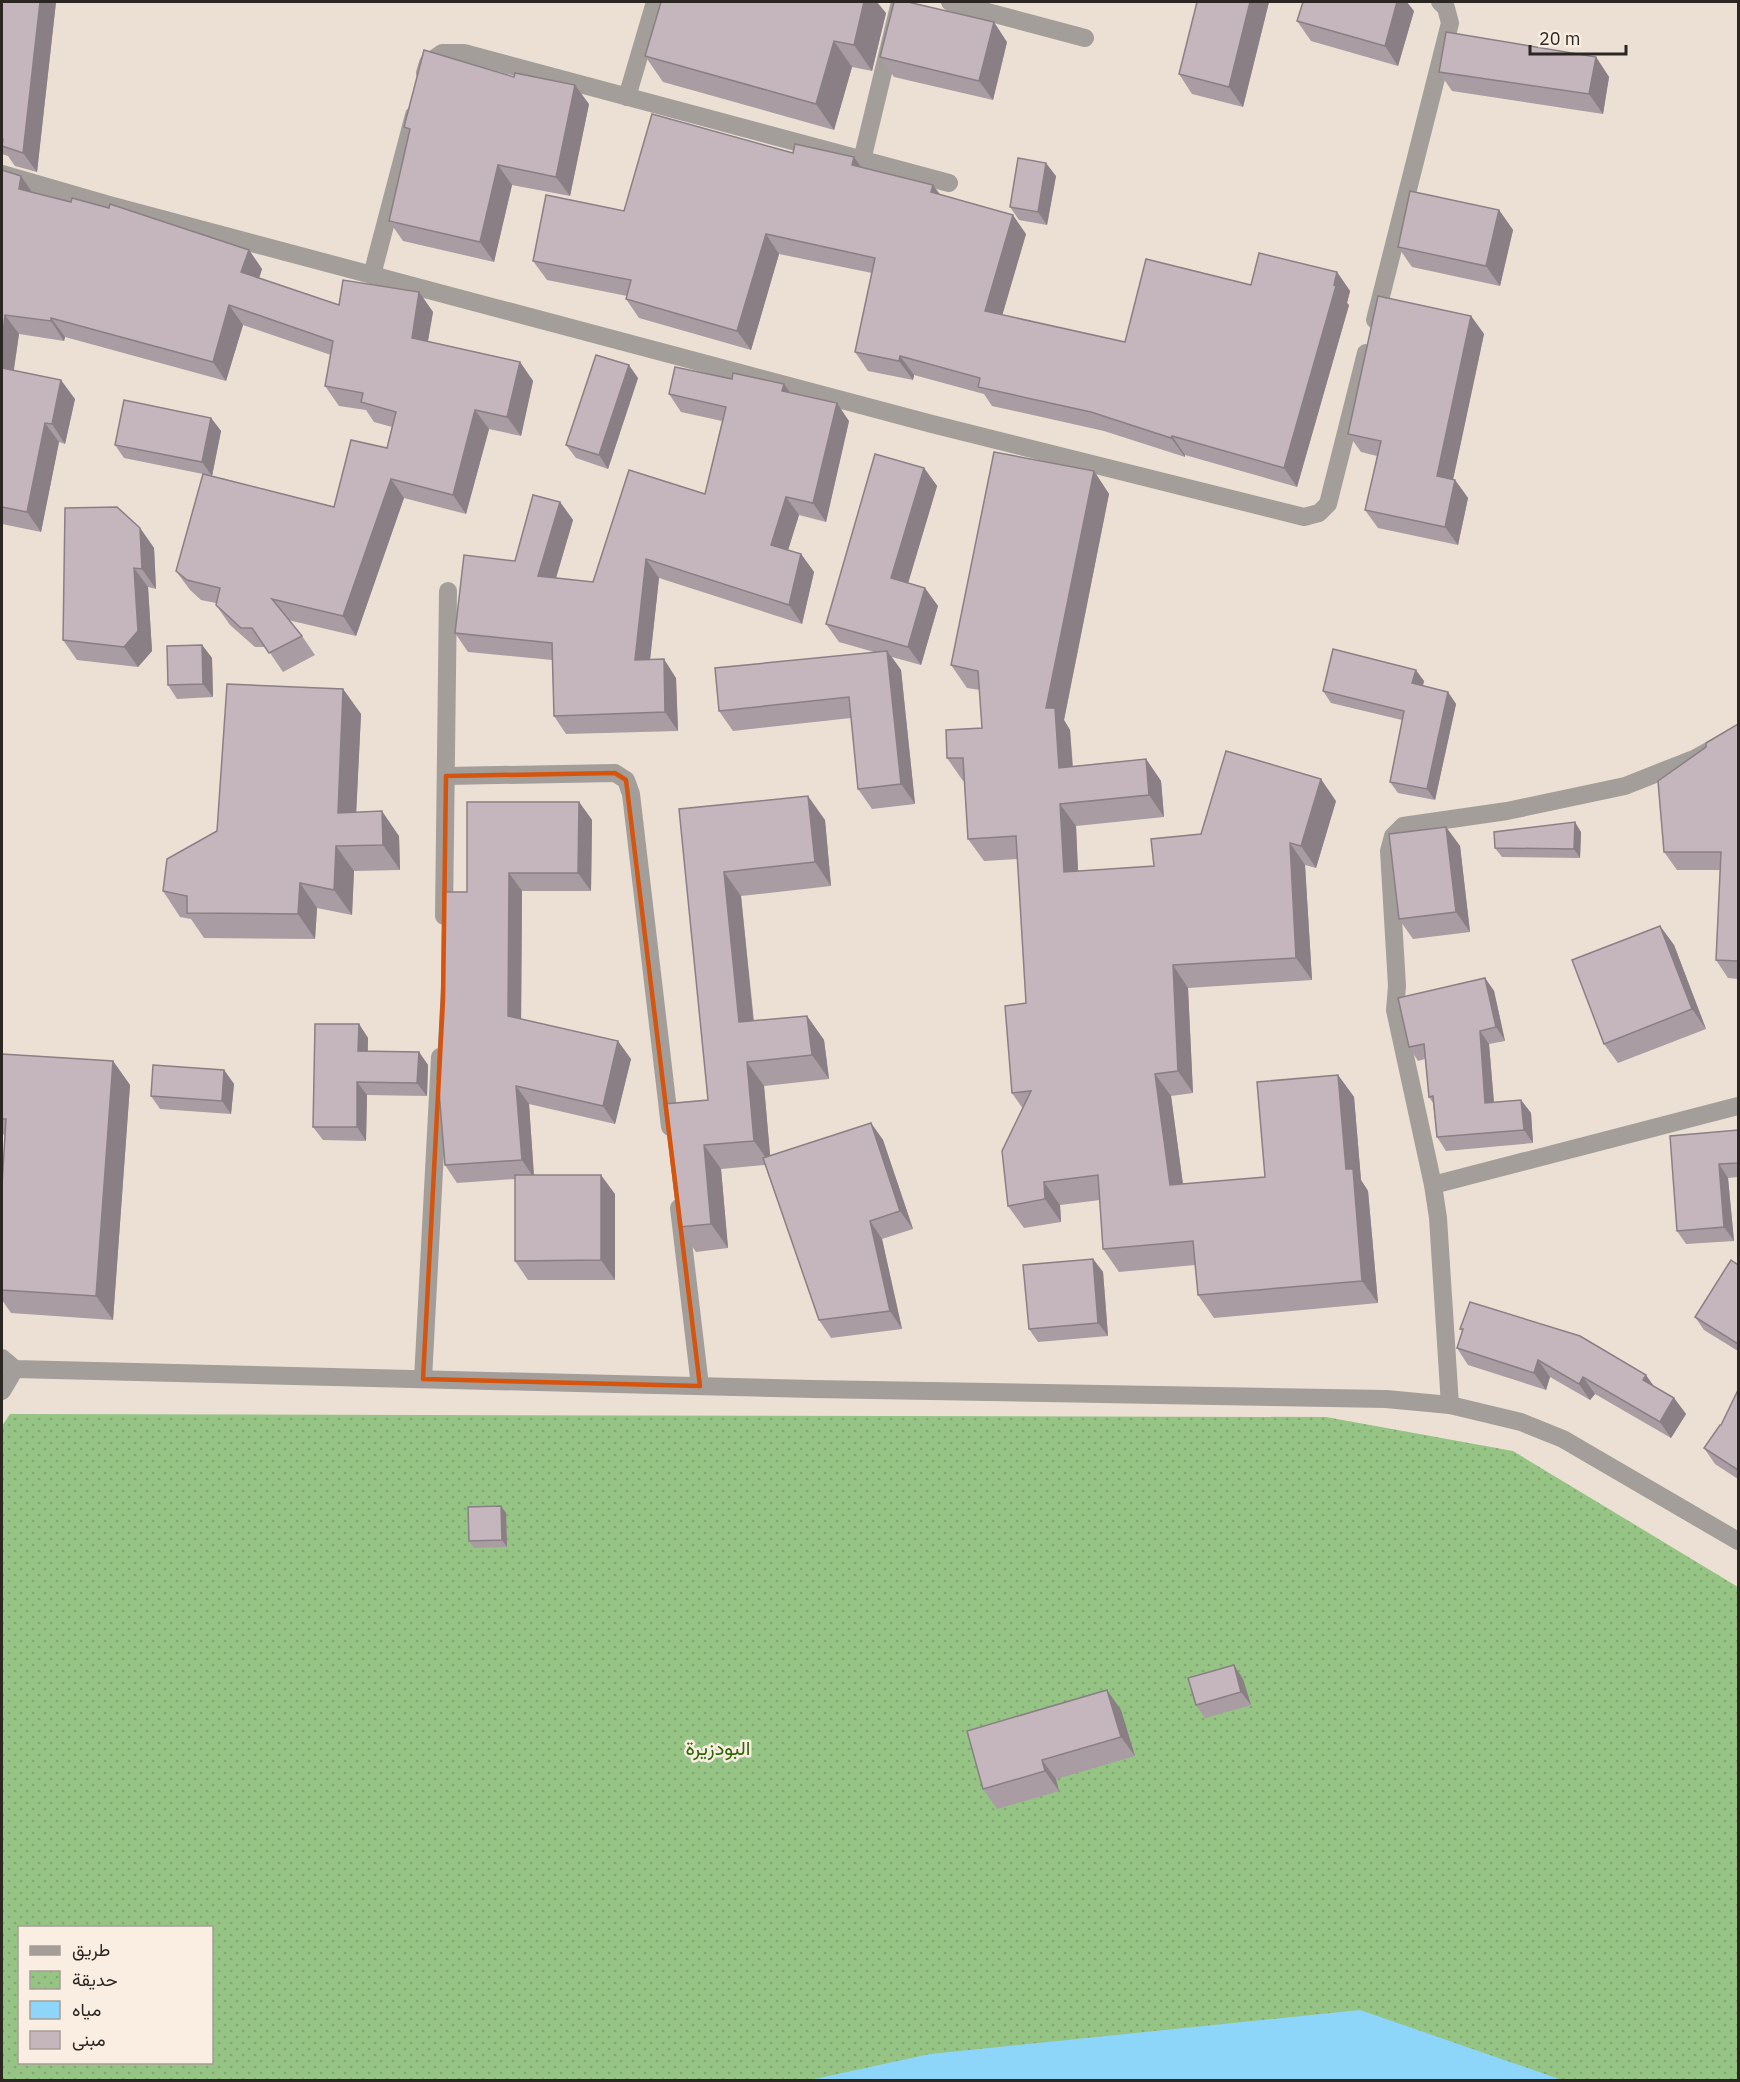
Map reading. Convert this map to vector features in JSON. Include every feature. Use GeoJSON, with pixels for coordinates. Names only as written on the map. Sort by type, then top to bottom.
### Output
{"type":"FeatureCollection","features":[{"type":"Feature","properties":{"kind":"street"},"geometry":{"type":"LineString","coordinates":[[627,97],[655,2]]}},
{"type":"Feature","properties":{"kind":"street"},"geometry":{"type":"LineString","coordinates":[[862,160],[900,2]]}},
{"type":"Feature","properties":{"kind":"street"},"geometry":{"type":"LineString","coordinates":[[950,2],[1085,38]]}},
{"type":"Feature","properties":{"kind":"street"},"geometry":{"type":"LineString","coordinates":[[2,174],[932,424],[1304,517],[1319,513],[1328,504],[1450,23],[1446,8],[1440,2]]}},
{"type":"Feature","properties":{"kind":"street"},"geometry":{"type":"LineString","coordinates":[[372,275],[428,63],[442,53],[464,53],[949,183]]}},
{"type":"Feature","properties":{"kind":"street"},"geometry":{"type":"LineString","coordinates":[[444,929],[447,591]]}},
{"type":"Feature","properties":{"kind":"street"},"geometry":{"type":"LineString","coordinates":[[1450,1405],[1438,1218],[1395,1010],[1397,986],[1389,851],[1393,836],[1403,826],[1507,811],[1624,786],[1696,758],[1738,735]]}},
{"type":"Feature","properties":{"kind":"street"},"geometry":{"type":"LineString","coordinates":[[446,776],[615,773],[626,780],[631,794],[672,1149]]}},
{"type":"Feature","properties":{"kind":"street"},"geometry":{"type":"LineString","coordinates":[[423,1379],[441,1035]]}},
{"type":"Feature","properties":{"kind":"street"},"geometry":{"type":"LineString","coordinates":[[1433,1185],[1738,1106]]}},
{"type":"Feature","properties":{"kind":"street"},"geometry":{"type":"LineString","coordinates":[[676,1185],[700,1386]]}},
{"type":"Feature","properties":{"kind":"street"},"geometry":{"type":"LineString","coordinates":[[2,1391],[8,1363],[423,1379],[1386,1399],[1450,1405],[1521,1422],[1563,1439],[1738,1541]]}},
{"type":"Feature","properties":{"kind":"highlighted area"},"geometry":{"type":"Polygon","coordinates":[[[615,773],[626,780],[700,1386],[423,1379],[443,1000],[446,776],[615,773]]]}},
{"type":"Feature","properties":{"kind":"green space","name":"البودزيرة"},"geometry":{"type":"Polygon","coordinates":[[[10,1414],[1326,1417],[1513,1451],[1738,1587],[1738,2080],[2,2080],[2,1426],[10,1414]]]}},
{"type":"Feature","properties":{"kind":"water"},"geometry":{"type":"Polygon","coordinates":[[[1360,2010],[1562,2080],[810,2080],[930,2054],[1360,2010]]]}},
{"type":"Feature","properties":{"kind":"building"},"geometry":{"type":"Polygon","coordinates":[[[2,2],[40,2],[23,153],[2,146],[2,2]]]}},
{"type":"Feature","properties":{"kind":"building"},"geometry":{"type":"Polygon","coordinates":[[[661,2],[864,2],[854,45],[834,41],[816,104],[645,56],[661,2]]]}},
{"type":"Feature","properties":{"kind":"building"},"geometry":{"type":"Polygon","coordinates":[[[894,2],[908,2],[994,22],[979,81],[880,57],[894,2]]]}},
{"type":"Feature","properties":{"kind":"building"},"geometry":{"type":"Polygon","coordinates":[[[1197,2],[1250,2],[1229,87],[1179,74],[1197,2]]]}},
{"type":"Feature","properties":{"kind":"building"},"geometry":{"type":"Polygon","coordinates":[[[1303,2],[1397,2],[1385,46],[1297,21],[1303,2]]]}},
{"type":"Feature","properties":{"kind":"building"},"geometry":{"type":"Polygon","coordinates":[[[1446,32],[1596,57],[1589,94],[1439,72],[1446,32]]]}},
{"type":"Feature","properties":{"kind":"building"},"geometry":{"type":"Polygon","coordinates":[[[424,50],[514,77],[515,73],[575,85],[556,177],[498,165],[480,242],[389,221],[410,129],[404,127],[424,50]]]}},
{"type":"Feature","properties":{"kind":"building"},"geometry":{"type":"Polygon","coordinates":[[[652,114],[793,153],[795,144],[854,157],[852,165],[933,185],[931,192],[1013,215],[985,311],[1125,342],[1146,259],[1251,285],[1259,253],[1337,272],[1334,285],[1336,286],[1284,468],[1172,436],[1171,438],[1091,412],[978,387],[980,378],[900,356],[899,361],[855,352],[875,258],[766,234],[737,331],[626,299],[631,280],[533,261],[546,195],[624,211],[652,114]]]}},
{"type":"Feature","properties":{"kind":"building"},"geometry":{"type":"Polygon","coordinates":[[[1018,158],[1046,163],[1038,212],[1010,207],[1018,158]]]}},
{"type":"Feature","properties":{"kind":"building"},"geometry":{"type":"Polygon","coordinates":[[[2,170],[21,176],[19,189],[71,202],[72,198],[109,208],[110,204],[249,250],[241,272],[339,305],[343,280],[419,292],[412,338],[520,362],[507,417],[475,410],[453,495],[391,479],[343,616],[272,599],[302,636],[269,653],[252,628],[241,628],[216,605],[220,588],[187,580],[176,571],[203,474],[334,507],[351,440],[387,448],[396,412],[361,402],[363,393],[325,386],[333,341],[229,305],[213,362],[51,318],[51,321],[5,315],[2,342],[2,170]]]}},
{"type":"Feature","properties":{"kind":"building"},"geometry":{"type":"Polygon","coordinates":[[[1410,191],[1499,210],[1486,266],[1398,247],[1410,191]]]}},
{"type":"Feature","properties":{"kind":"building"},"geometry":{"type":"Polygon","coordinates":[[[1378,296],[1471,316],[1437,476],[1455,480],[1445,527],[1365,510],[1381,441],[1348,434],[1378,296]]]}},
{"type":"Feature","properties":{"kind":"building"},"geometry":{"type":"Polygon","coordinates":[[[596,355],[629,365],[599,455],[566,445],[596,355]]]}},
{"type":"Feature","properties":{"kind":"building"},"geometry":{"type":"Polygon","coordinates":[[[675,367],[732,379],[733,373],[784,384],[782,391],[837,403],[813,503],[786,497],[771,545],[801,554],[789,605],[646,559],[635,660],[664,659],[665,712],[554,716],[552,643],[455,633],[464,555],[515,561],[533,495],[560,502],[538,576],[593,582],[629,470],[705,494],[726,407],[669,394],[675,367]]]}},
{"type":"Feature","properties":{"kind":"building"},"geometry":{"type":"Polygon","coordinates":[[[2,368],[61,380],[52,424],[45,423],[27,512],[2,507],[2,368]]]}},
{"type":"Feature","properties":{"kind":"building"},"geometry":{"type":"Polygon","coordinates":[[[124,400],[211,418],[202,462],[115,445],[124,400]]]}},
{"type":"Feature","properties":{"kind":"building"},"geometry":{"type":"Polygon","coordinates":[[[994,452],[1094,471],[1046,708],[1055,708],[1059,768],[1146,759],[1149,795],[1060,804],[1064,872],[1154,866],[1151,839],[1201,834],[1226,751],[1321,779],[1301,846],[1290,843],[1296,958],[1173,965],[1178,1071],[1155,1074],[1170,1185],[1265,1177],[1257,1082],[1338,1075],[1346,1169],[1353,1169],[1362,1281],[1198,1295],[1193,1241],[1103,1249],[1098,1175],[1044,1182],[1045,1199],[1008,1206],[1002,1151],[1031,1091],[1012,1093],[1005,1006],[1026,1003],[1016,836],[968,839],[963,758],[947,758],[946,730],[982,728],[978,671],[951,665],[994,452]]]}},
{"type":"Feature","properties":{"kind":"building"},"geometry":{"type":"Polygon","coordinates":[[[875,454],[924,468],[891,578],[925,588],[908,647],[826,624],[875,454]]]}},
{"type":"Feature","properties":{"kind":"building"},"geometry":{"type":"Polygon","coordinates":[[[117,507],[140,528],[142,569],[134,568],[138,631],[124,647],[63,640],[65,508],[117,507]]]}},
{"type":"Feature","properties":{"kind":"building"},"geometry":{"type":"Polygon","coordinates":[[[202,645],[203,684],[168,685],[167,646],[202,645]]]}},
{"type":"Feature","properties":{"kind":"building"},"geometry":{"type":"Polygon","coordinates":[[[1333,649],[1416,670],[1412,683],[1448,692],[1427,789],[1390,782],[1404,711],[1323,691],[1333,649]]]}},
{"type":"Feature","properties":{"kind":"building"},"geometry":{"type":"Polygon","coordinates":[[[887,651],[901,784],[858,789],[849,697],[719,711],[715,668],[887,651]]]}},
{"type":"Feature","properties":{"kind":"building"},"geometry":{"type":"Polygon","coordinates":[[[227,684],[343,689],[338,813],[382,811],[383,845],[336,846],[334,890],[300,883],[298,914],[187,913],[187,896],[163,891],[167,859],[217,831],[227,684]]]}},
{"type":"Feature","properties":{"kind":"building"},"geometry":{"type":"Polygon","coordinates":[[[1738,724],[1738,961],[1716,960],[1721,852],[1664,852],[1658,781],[1706,747],[1706,743],[1738,724]]]}},
{"type":"Feature","properties":{"kind":"building"},"geometry":{"type":"Polygon","coordinates":[[[808,796],[815,862],[724,872],[739,1022],[807,1016],[812,1055],[747,1062],[754,1141],[704,1145],[711,1224],[679,1227],[664,1104],[708,1100],[679,809],[808,796]]]}},
{"type":"Feature","properties":{"kind":"building"},"geometry":{"type":"Polygon","coordinates":[[[467,802],[579,802],[578,873],[509,873],[508,1016],[618,1041],[603,1106],[516,1086],[522,1160],[445,1165],[437,1079],[442,982],[443,892],[467,892],[467,802]]]}},
{"type":"Feature","properties":{"kind":"building"},"geometry":{"type":"Polygon","coordinates":[[[1575,822],[1574,849],[1495,848],[1494,832],[1575,822]]]}},
{"type":"Feature","properties":{"kind":"building"},"geometry":{"type":"Polygon","coordinates":[[[1446,827],[1456,912],[1399,919],[1389,834],[1446,827]]]}},
{"type":"Feature","properties":{"kind":"building"},"geometry":{"type":"Polygon","coordinates":[[[1660,926],[1692,1009],[1604,1044],[1572,960],[1660,926]]]}},
{"type":"Feature","properties":{"kind":"building"},"geometry":{"type":"Polygon","coordinates":[[[1485,978],[1496,1027],[1480,1031],[1485,1103],[1521,1100],[1524,1130],[1437,1137],[1433,1096],[1429,1097],[1424,1044],[1409,1047],[1398,998],[1485,978]]]}},
{"type":"Feature","properties":{"kind":"building"},"geometry":{"type":"Polygon","coordinates":[[[315,1024],[359,1024],[358,1051],[419,1052],[417,1083],[357,1082],[357,1127],[313,1127],[315,1024]]]}},
{"type":"Feature","properties":{"kind":"building"},"geometry":{"type":"Polygon","coordinates":[[[2,1054],[113,1061],[96,1296],[2,1290],[2,1185],[6,1119],[2,1119],[2,1054]]]}},
{"type":"Feature","properties":{"kind":"building"},"geometry":{"type":"Polygon","coordinates":[[[153,1065],[224,1070],[222,1101],[151,1096],[153,1065]]]}},
{"type":"Feature","properties":{"kind":"building"},"geometry":{"type":"Polygon","coordinates":[[[871,1123],[900,1211],[870,1221],[890,1311],[819,1320],[763,1158],[871,1123]]]}},
{"type":"Feature","properties":{"kind":"building"},"geometry":{"type":"Polygon","coordinates":[[[1738,1130],[1738,1163],[1719,1164],[1724,1227],[1677,1231],[1670,1136],[1738,1130]]]}},
{"type":"Feature","properties":{"kind":"building"},"geometry":{"type":"Polygon","coordinates":[[[515,1175],[601,1175],[601,1260],[515,1261],[515,1175]]]}},
{"type":"Feature","properties":{"kind":"building"},"geometry":{"type":"Polygon","coordinates":[[[1093,1259],[1098,1323],[1029,1329],[1023,1265],[1093,1259]]]}},
{"type":"Feature","properties":{"kind":"building"},"geometry":{"type":"Polygon","coordinates":[[[1731,1260],[1738,1265],[1738,1344],[1695,1317],[1731,1260]]]}},
{"type":"Feature","properties":{"kind":"building"},"geometry":{"type":"Polygon","coordinates":[[[1470,1302],[1580,1336],[1646,1375],[1643,1380],[1674,1398],[1660,1422],[1583,1377],[1579,1384],[1538,1360],[1534,1373],[1457,1348],[1463,1329],[1460,1329],[1470,1302]]]}},
{"type":"Feature","properties":{"kind":"building"},"geometry":{"type":"Polygon","coordinates":[[[1738,1390],[1738,1470],[1704,1448],[1721,1425],[1738,1390]]]}},
{"type":"Feature","properties":{"kind":"building"},"geometry":{"type":"Polygon","coordinates":[[[501,1506],[502,1540],[469,1541],[468,1507],[501,1506]]]}},
{"type":"Feature","properties":{"kind":"building"},"geometry":{"type":"Polygon","coordinates":[[[1234,1665],[1241,1692],[1196,1705],[1188,1678],[1234,1665]]]}},
{"type":"Feature","properties":{"kind":"building"},"geometry":{"type":"Polygon","coordinates":[[[1107,1690],[1121,1737],[1042,1760],[1045,1771],[983,1789],[967,1731],[1107,1690]]]}}]}
